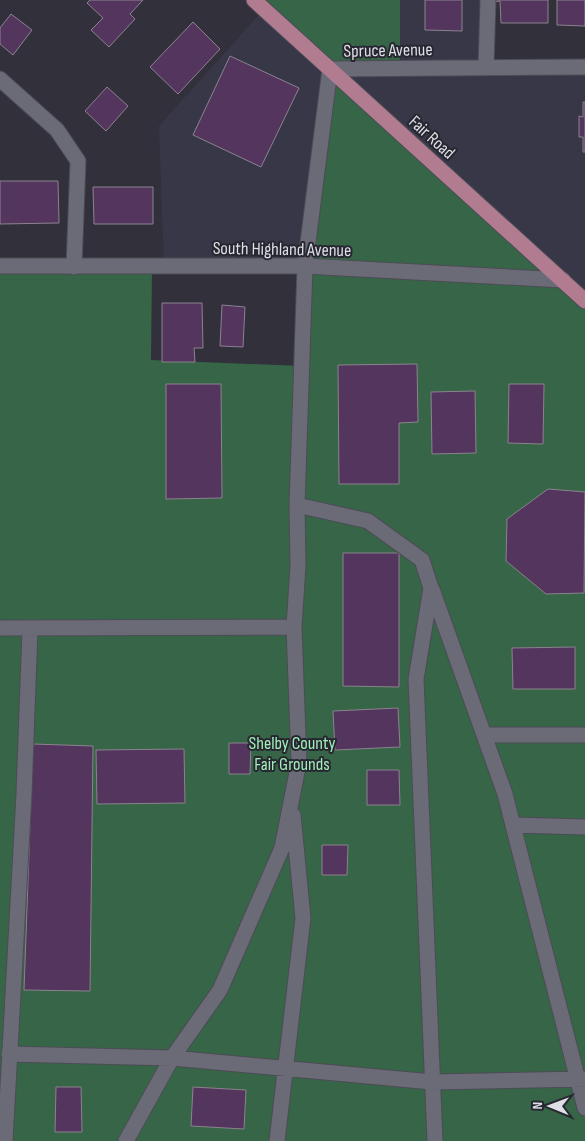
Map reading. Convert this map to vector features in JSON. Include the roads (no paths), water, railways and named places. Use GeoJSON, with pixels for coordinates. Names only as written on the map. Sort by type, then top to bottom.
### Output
{"type":"FeatureCollection","features":[{"type":"Feature","properties":{"kind":"main road","name":"Fair Road"},"geometry":{"type":"LineString","coordinates":[[254,0],[585,301]]}},
{"type":"Feature","properties":{"kind":"street"},"geometry":{"type":"LineString","coordinates":[[486,67],[488,0]]}},
{"type":"Feature","properties":{"kind":"street","name":"Spruce Avenue"},"geometry":{"type":"LineString","coordinates":[[126,1141],[172,1058],[220,990],[282,848],[299,762],[294,627],[298,566],[305,266],[330,69],[585,67]]}},
{"type":"Feature","properties":{"kind":"street"},"geometry":{"type":"LineString","coordinates":[[0,79],[57,130],[78,161],[74,267]]}},
{"type":"Feature","properties":{"kind":"street","name":"South Highland Avenue"},"geometry":{"type":"LineString","coordinates":[[0,266],[305,266],[563,280]]}},
{"type":"Feature","properties":{"kind":"street"},"geometry":{"type":"LineString","coordinates":[[298,505],[368,522],[422,560],[505,794],[581,1078],[585,1108]]}},
{"type":"Feature","properties":{"kind":"street"},"geometry":{"type":"LineString","coordinates":[[431,588],[416,679],[435,1141]]}},
{"type":"Feature","properties":{"kind":"street"},"geometry":{"type":"LineString","coordinates":[[0,628],[294,627]]}},
{"type":"Feature","properties":{"kind":"street"},"geometry":{"type":"LineString","coordinates":[[5,1141],[24,794],[30,629]]}},
{"type":"Feature","properties":{"kind":"street"},"geometry":{"type":"LineString","coordinates":[[484,735],[585,736]]}},
{"type":"Feature","properties":{"kind":"street"},"geometry":{"type":"LineString","coordinates":[[277,1141],[303,918],[292,798]]}},
{"type":"Feature","properties":{"kind":"street"},"geometry":{"type":"LineString","coordinates":[[513,825],[585,827]]}},
{"type":"Feature","properties":{"kind":"street"},"geometry":{"type":"LineString","coordinates":[[9,1054],[172,1058],[432,1082],[581,1078]]}},
{"type":"Feature","properties":{"kind":"park label","name":"Shelby County Fair Grounds"},"geometry":{"type":"Point","coordinates":[292,753]}}]}
